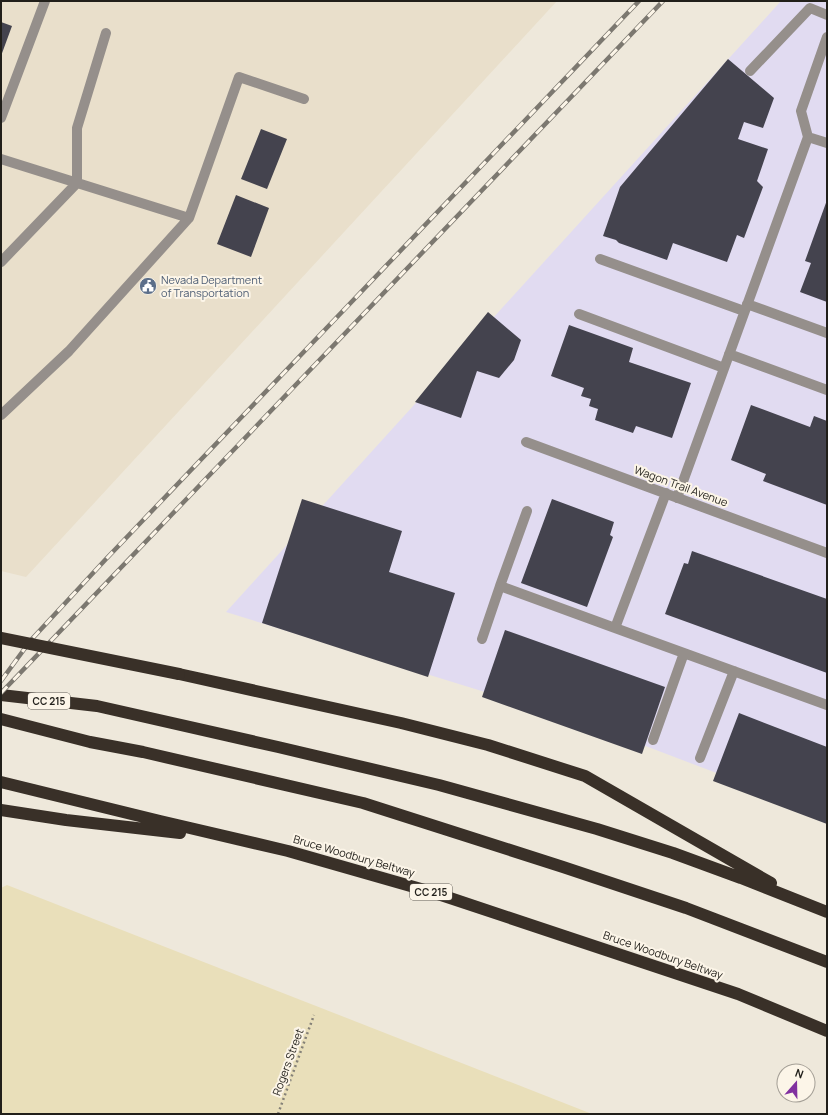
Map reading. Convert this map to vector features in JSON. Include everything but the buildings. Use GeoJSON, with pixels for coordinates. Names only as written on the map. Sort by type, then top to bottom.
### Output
{"type":"FeatureCollection","features":[{"type":"Feature","properties":{"kind":"highway"},"geometry":{"type":"LineString","coordinates":[[1,638],[179,674],[401,723],[488,745],[585,776],[808,904]]}},
{"type":"Feature","properties":{"kind":"highway","name":"CC 215"},"geometry":{"type":"LineString","coordinates":[[1,695],[97,706],[438,786],[582,824],[673,853],[827,912]]}},
{"type":"Feature","properties":{"kind":"highway","name":"CC 215"},"geometry":{"type":"LineString","coordinates":[[1,719],[90,742],[143,752],[362,803],[686,908],[827,962]]}},
{"type":"Feature","properties":{"kind":"highway","name":"Bruce Woodbury Beltway"},"geometry":{"type":"LineString","coordinates":[[1,782],[288,851],[435,893],[738,994],[827,1031]]}},
{"type":"Feature","properties":{"kind":"highway"},"geometry":{"type":"LineString","coordinates":[[2,810],[66,820],[237,839]]}},
{"type":"Feature","properties":{"kind":"street"},"geometry":{"type":"LineString","coordinates":[[1,118],[45,1]]}},
{"type":"Feature","properties":{"kind":"street"},"geometry":{"type":"LineString","coordinates":[[750,71],[810,8],[827,15]]}},
{"type":"Feature","properties":{"kind":"street"},"geometry":{"type":"LineString","coordinates":[[1,262],[77,183],[77,128],[106,33]]}},
{"type":"Feature","properties":{"kind":"street"},"geometry":{"type":"LineString","coordinates":[[678,498],[808,136],[801,112],[827,37]]}},
{"type":"Feature","properties":{"kind":"street"},"geometry":{"type":"LineString","coordinates":[[1,415],[69,351],[188,218],[239,77],[304,99]]}},
{"type":"Feature","properties":{"kind":"street"},"geometry":{"type":"LineString","coordinates":[[808,136],[827,143]]}},
{"type":"Feature","properties":{"kind":"street"},"geometry":{"type":"LineString","coordinates":[[1,159],[188,218]]}},
{"type":"Feature","properties":{"kind":"street"},"geometry":{"type":"LineString","coordinates":[[600,259],[746,308],[827,333]]}},
{"type":"Feature","properties":{"kind":"street"},"geometry":{"type":"LineString","coordinates":[[579,314],[724,368]]}},
{"type":"Feature","properties":{"kind":"street"},"geometry":{"type":"LineString","coordinates":[[729,354],[827,390]]}},
{"type":"Feature","properties":{"kind":"street","name":"Wagon Trail Avenue"},"geometry":{"type":"LineString","coordinates":[[526,442],[827,552]]}},
{"type":"Feature","properties":{"kind":"street"},"geometry":{"type":"LineString","coordinates":[[615,628],[666,493]]}},
{"type":"Feature","properties":{"kind":"street"},"geometry":{"type":"LineString","coordinates":[[482,639],[527,511]]}},
{"type":"Feature","properties":{"kind":"street"},"geometry":{"type":"LineString","coordinates":[[500,586],[827,705]]}},
{"type":"Feature","properties":{"kind":"street"},"geometry":{"type":"LineString","coordinates":[[654,740],[684,653]]}},
{"type":"Feature","properties":{"kind":"street"},"geometry":{"type":"LineString","coordinates":[[700,758],[734,671]]}},
{"type":"Feature","properties":{"kind":"path","name":"Rogers Street"},"geometry":{"type":"LineString","coordinates":[[278,1114],[314,1015]]}},
{"type":"Feature","properties":{"kind":"shaded area","name":"Nevada Department of Transportation"},"geometry":{"type":"Polygon","coordinates":[[[1,1],[557,1],[26,577],[1,571],[1,1]]]}},
{"type":"Feature","properties":{"kind":"shaded area"},"geometry":{"type":"Polygon","coordinates":[[[781,1],[827,1],[827,815],[585,723],[226,612],[781,1]]]}},
{"type":"Feature","properties":{"kind":"sand"},"geometry":{"type":"Polygon","coordinates":[[[7,885],[592,1114],[1,1114],[1,888],[7,885]]]}},
{"type":"Feature","properties":{"kind":"railway"},"geometry":{"type":"LineString","coordinates":[[1,681],[31,640],[106,559],[639,1]]}},
{"type":"Feature","properties":{"kind":"railway"},"geometry":{"type":"LineString","coordinates":[[1,693],[663,1]]}},
{"type":"Feature","properties":{"kind":"place","name":"Nevada Department of Transportation"},"geometry":{"type":"Point","coordinates":[148,286]}}]}
